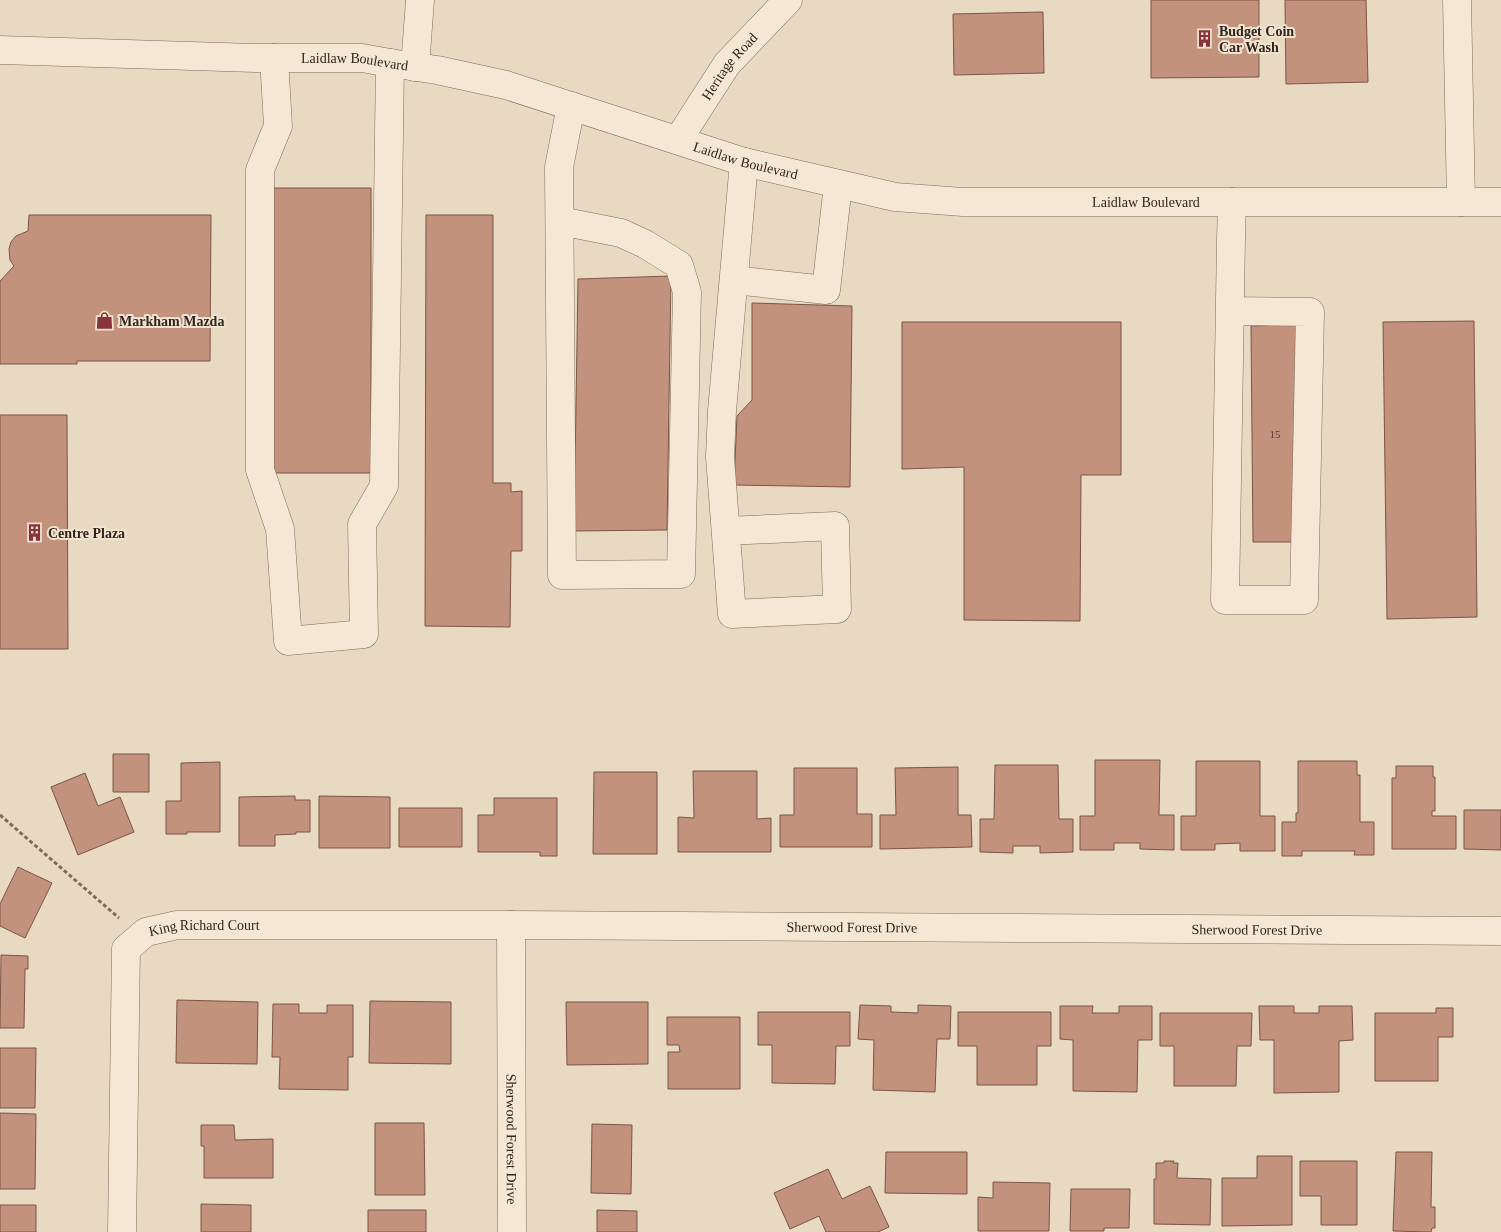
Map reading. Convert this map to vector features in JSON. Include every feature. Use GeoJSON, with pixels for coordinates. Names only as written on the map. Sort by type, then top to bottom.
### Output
{"type":"FeatureCollection","features":[{"type":"Feature","properties":{"kind":"street"},"geometry":{"type":"LineString","coordinates":[[274,58],[278,126],[260,170],[260,470],[280,529],[288,641],[364,634],[362,524],[384,486],[403,65],[420,0]]}},
{"type":"Feature","properties":{"kind":"street","name":"Heritage Road"},"geometry":{"type":"LineString","coordinates":[[678,140],[727,64],[788,0]]}},
{"type":"Feature","properties":{"kind":"street"},"geometry":{"type":"LineString","coordinates":[[1457,0],[1461,202]]}},
{"type":"Feature","properties":{"kind":"street","name":"Laidlaw Boulevard"},"geometry":{"type":"LineString","coordinates":[[0,50],[274,58],[362,58],[506,85],[744,162],[895,197],[963,202],[1501,202]]}},
{"type":"Feature","properties":{"kind":"street"},"geometry":{"type":"LineString","coordinates":[[560,221],[621,233],[646,244],[678,265],[687,292],[681,574],[562,575],[559,167],[571,106]]}},
{"type":"Feature","properties":{"kind":"street"},"geometry":{"type":"LineString","coordinates":[[727,531],[835,526],[838,609],[732,614],[720,457],[722,411],[744,162]]}},
{"type":"Feature","properties":{"kind":"street"},"geometry":{"type":"LineString","coordinates":[[734,280],[826,290],[838,185]]}},
{"type":"Feature","properties":{"kind":"street"},"geometry":{"type":"LineString","coordinates":[[1230,311],[1310,312],[1304,600],[1225,600],[1230,311],[1232,202]]}},
{"type":"Feature","properties":{"kind":"street","name":"King Richard Court"},"geometry":{"type":"LineString","coordinates":[[122,1232],[126,949],[146,932],[177,924],[511,925]]}},
{"type":"Feature","properties":{"kind":"street","name":"Sherwood Forest Drive"},"geometry":{"type":"LineString","coordinates":[[512,1232],[511,925],[1501,931]]}},
{"type":"Feature","properties":{"kind":"path"},"geometry":{"type":"LineString","coordinates":[[0,815],[140,937]]}},
{"type":"Feature","properties":{"kind":"building","name":"Budget Coin Car Wash"},"geometry":{"type":"Polygon","coordinates":[[[1151,0],[1259,0],[1259,77],[1151,78],[1151,0]]]}},
{"type":"Feature","properties":{"kind":"building"},"geometry":{"type":"Polygon","coordinates":[[[1285,0],[1366,0],[1368,82],[1286,84],[1285,0]]]}},
{"type":"Feature","properties":{"kind":"building"},"geometry":{"type":"Polygon","coordinates":[[[1043,12],[1044,73],[954,75],[953,14],[1043,12]]]}},
{"type":"Feature","properties":{"kind":"building"},"geometry":{"type":"Polygon","coordinates":[[[267,188],[371,188],[371,473],[267,473],[267,188]]]}},
{"type":"Feature","properties":{"kind":"building","name":"Markham Mazda"},"geometry":{"type":"Polygon","coordinates":[[[29,215],[211,215],[210,361],[77,361],[77,364],[0,364],[0,281],[14,266],[10,260],[9,249],[11,242],[16,236],[28,231],[29,215]]]}},
{"type":"Feature","properties":{"kind":"building"},"geometry":{"type":"Polygon","coordinates":[[[426,215],[493,215],[493,483],[511,483],[511,492],[522,491],[522,551],[511,551],[510,627],[425,626],[426,215]]]}},
{"type":"Feature","properties":{"kind":"building"},"geometry":{"type":"Polygon","coordinates":[[[671,276],[667,530],[574,531],[578,279],[671,276]]]}},
{"type":"Feature","properties":{"kind":"building"},"geometry":{"type":"Polygon","coordinates":[[[752,303],[852,306],[850,487],[734,485],[737,416],[752,400],[752,303]]]}},
{"type":"Feature","properties":{"kind":"building"},"geometry":{"type":"Polygon","coordinates":[[[1474,321],[1477,617],[1387,619],[1383,322],[1474,321]]]}},
{"type":"Feature","properties":{"kind":"building"},"geometry":{"type":"Polygon","coordinates":[[[902,322],[1121,322],[1121,475],[1081,475],[1080,621],[964,620],[964,467],[902,469],[902,322]]]}},
{"type":"Feature","properties":{"kind":"building"},"geometry":{"type":"Polygon","coordinates":[[[1297,325],[1298,542],[1253,542],[1251,326],[1297,325]]]}},
{"type":"Feature","properties":{"kind":"building","name":"Centre Plaza"},"geometry":{"type":"Polygon","coordinates":[[[0,415],[67,415],[68,649],[0,649],[0,415]]]}},
{"type":"Feature","properties":{"kind":"building"},"geometry":{"type":"Polygon","coordinates":[[[113,754],[149,754],[149,792],[113,792],[113,754]]]}},
{"type":"Feature","properties":{"kind":"building"},"geometry":{"type":"Polygon","coordinates":[[[1095,760],[1160,760],[1159,815],[1174,815],[1174,850],[1140,849],[1140,843],[1114,843],[1114,850],[1080,850],[1080,816],[1095,816],[1095,760]]]}},
{"type":"Feature","properties":{"kind":"building"},"geometry":{"type":"Polygon","coordinates":[[[1196,761],[1260,761],[1260,816],[1275,816],[1275,851],[1240,851],[1240,843],[1215,844],[1215,850],[1181,850],[1181,816],[1196,816],[1196,761]]]}},
{"type":"Feature","properties":{"kind":"building"},"geometry":{"type":"Polygon","coordinates":[[[1298,761],[1357,761],[1357,775],[1360,775],[1360,822],[1374,822],[1374,855],[1354,855],[1355,851],[1302,851],[1302,856],[1282,856],[1282,822],[1296,822],[1296,813],[1298,813],[1298,761]]]}},
{"type":"Feature","properties":{"kind":"building"},"geometry":{"type":"Polygon","coordinates":[[[220,762],[220,832],[166,834],[166,801],[181,801],[181,763],[220,762]]]}},
{"type":"Feature","properties":{"kind":"building"},"geometry":{"type":"Polygon","coordinates":[[[995,765],[1058,765],[1059,819],[1073,819],[1073,852],[1040,853],[1040,846],[1013,846],[1013,853],[980,852],[980,819],[994,819],[995,765]]]}},
{"type":"Feature","properties":{"kind":"building"},"geometry":{"type":"Polygon","coordinates":[[[1396,766],[1433,766],[1433,777],[1435,777],[1435,811],[1432,811],[1432,816],[1456,816],[1456,849],[1392,849],[1392,778],[1396,778],[1396,766]]]}},
{"type":"Feature","properties":{"kind":"building"},"geometry":{"type":"Polygon","coordinates":[[[958,767],[958,815],[971,815],[972,847],[880,849],[880,815],[896,815],[895,768],[958,767]]]}},
{"type":"Feature","properties":{"kind":"building"},"geometry":{"type":"Polygon","coordinates":[[[794,768],[857,768],[857,814],[872,814],[872,847],[780,847],[780,815],[794,815],[794,768]]]}},
{"type":"Feature","properties":{"kind":"building"},"geometry":{"type":"Polygon","coordinates":[[[693,771],[757,771],[757,819],[771,818],[771,852],[678,852],[678,817],[694,818],[693,771]]]}},
{"type":"Feature","properties":{"kind":"building"},"geometry":{"type":"Polygon","coordinates":[[[594,772],[657,772],[657,854],[593,854],[594,772]]]}},
{"type":"Feature","properties":{"kind":"building"},"geometry":{"type":"Polygon","coordinates":[[[85,773],[98,806],[120,797],[134,832],[78,855],[51,787],[85,773]]]}},
{"type":"Feature","properties":{"kind":"building"},"geometry":{"type":"Polygon","coordinates":[[[295,796],[295,800],[310,800],[310,832],[275,835],[275,846],[239,846],[239,797],[295,796]]]}},
{"type":"Feature","properties":{"kind":"building"},"geometry":{"type":"Polygon","coordinates":[[[319,796],[390,797],[390,848],[319,848],[319,796]]]}},
{"type":"Feature","properties":{"kind":"building"},"geometry":{"type":"Polygon","coordinates":[[[494,798],[557,798],[557,856],[540,856],[540,852],[478,852],[478,815],[494,815],[494,798]]]}},
{"type":"Feature","properties":{"kind":"building"},"geometry":{"type":"Polygon","coordinates":[[[399,808],[462,808],[462,847],[399,847],[399,808]]]}},
{"type":"Feature","properties":{"kind":"building"},"geometry":{"type":"Polygon","coordinates":[[[1464,810],[1501,810],[1501,850],[1464,849],[1464,810]]]}},
{"type":"Feature","properties":{"kind":"building"},"geometry":{"type":"Polygon","coordinates":[[[18,867],[52,883],[25,938],[0,926],[0,904],[18,867]]]}},
{"type":"Feature","properties":{"kind":"building"},"geometry":{"type":"Polygon","coordinates":[[[1,955],[28,956],[28,969],[25,969],[24,1028],[0,1028],[1,955]]]}},
{"type":"Feature","properties":{"kind":"building"},"geometry":{"type":"Polygon","coordinates":[[[177,1000],[258,1002],[257,1064],[176,1063],[177,1000]]]}},
{"type":"Feature","properties":{"kind":"building"},"geometry":{"type":"Polygon","coordinates":[[[370,1001],[451,1002],[451,1064],[369,1063],[370,1001]]]}},
{"type":"Feature","properties":{"kind":"building"},"geometry":{"type":"Polygon","coordinates":[[[566,1002],[648,1002],[648,1064],[567,1065],[566,1002]]]}},
{"type":"Feature","properties":{"kind":"building"},"geometry":{"type":"Polygon","coordinates":[[[273,1004],[299,1004],[299,1013],[327,1013],[327,1005],[353,1005],[353,1057],[348,1057],[348,1090],[279,1089],[280,1057],[272,1057],[273,1004]]]}},
{"type":"Feature","properties":{"kind":"building"},"geometry":{"type":"Polygon","coordinates":[[[860,1005],[891,1006],[891,1012],[918,1013],[918,1005],[951,1006],[950,1039],[937,1039],[935,1092],[873,1090],[874,1040],[858,1039],[860,1005]]]}},
{"type":"Feature","properties":{"kind":"building"},"geometry":{"type":"Polygon","coordinates":[[[1060,1006],[1093,1006],[1092,1013],[1119,1013],[1119,1006],[1152,1006],[1152,1040],[1138,1040],[1137,1092],[1073,1091],[1073,1040],[1060,1039],[1060,1006]]]}},
{"type":"Feature","properties":{"kind":"building"},"geometry":{"type":"Polygon","coordinates":[[[1259,1006],[1294,1006],[1294,1013],[1319,1013],[1319,1006],[1352,1006],[1353,1040],[1339,1041],[1339,1092],[1274,1093],[1274,1040],[1260,1040],[1259,1006]]]}},
{"type":"Feature","properties":{"kind":"building"},"geometry":{"type":"Polygon","coordinates":[[[1436,1008],[1453,1008],[1453,1037],[1438,1037],[1438,1081],[1375,1081],[1375,1013],[1436,1013],[1436,1008]]]}},
{"type":"Feature","properties":{"kind":"building"},"geometry":{"type":"Polygon","coordinates":[[[758,1012],[850,1012],[850,1046],[836,1046],[835,1084],[772,1083],[772,1045],[758,1045],[758,1012]]]}},
{"type":"Feature","properties":{"kind":"building"},"geometry":{"type":"Polygon","coordinates":[[[958,1012],[1051,1012],[1051,1046],[1037,1046],[1037,1085],[977,1085],[977,1046],[958,1046],[958,1012]]]}},
{"type":"Feature","properties":{"kind":"building"},"geometry":{"type":"Polygon","coordinates":[[[1160,1013],[1252,1013],[1251,1046],[1237,1046],[1236,1086],[1174,1086],[1174,1046],[1160,1046],[1160,1013]]]}},
{"type":"Feature","properties":{"kind":"building"},"geometry":{"type":"Polygon","coordinates":[[[667,1017],[740,1017],[740,1089],[668,1089],[668,1052],[680,1052],[679,1045],[667,1045],[667,1017]]]}},
{"type":"Feature","properties":{"kind":"building"},"geometry":{"type":"Polygon","coordinates":[[[0,1048],[36,1048],[35,1108],[0,1108],[0,1048]]]}},
{"type":"Feature","properties":{"kind":"building"},"geometry":{"type":"Polygon","coordinates":[[[0,1113],[36,1114],[35,1189],[0,1189],[0,1113]]]}},
{"type":"Feature","properties":{"kind":"building"},"geometry":{"type":"Polygon","coordinates":[[[375,1123],[424,1123],[425,1195],[375,1195],[375,1123]]]}},
{"type":"Feature","properties":{"kind":"building"},"geometry":{"type":"Polygon","coordinates":[[[592,1124],[632,1125],[631,1194],[591,1193],[592,1124]]]}},
{"type":"Feature","properties":{"kind":"building"},"geometry":{"type":"Polygon","coordinates":[[[201,1125],[234,1125],[235,1140],[273,1139],[273,1178],[204,1178],[204,1146],[201,1146],[201,1125]]]}},
{"type":"Feature","properties":{"kind":"building"},"geometry":{"type":"Polygon","coordinates":[[[886,1152],[967,1152],[967,1194],[885,1193],[886,1152]]]}},
{"type":"Feature","properties":{"kind":"building"},"geometry":{"type":"Polygon","coordinates":[[[1396,1152],[1432,1152],[1431,1207],[1435,1207],[1435,1228],[1432,1228],[1431,1232],[1393,1231],[1396,1152]]]}},
{"type":"Feature","properties":{"kind":"building"},"geometry":{"type":"Polygon","coordinates":[[[1257,1156],[1292,1156],[1292,1225],[1222,1226],[1222,1178],[1257,1178],[1257,1156]]]}},
{"type":"Feature","properties":{"kind":"building"},"geometry":{"type":"Polygon","coordinates":[[[1164,1161],[1178,1163],[1177,1178],[1211,1179],[1210,1225],[1154,1224],[1156,1163],[1164,1163],[1164,1161]]]}},
{"type":"Feature","properties":{"kind":"building"},"geometry":{"type":"Polygon","coordinates":[[[1300,1161],[1357,1161],[1357,1225],[1321,1225],[1321,1196],[1300,1196],[1300,1161]]]}},
{"type":"Feature","properties":{"kind":"building"},"geometry":{"type":"Polygon","coordinates":[[[828,1169],[842,1199],[870,1186],[889,1227],[878,1232],[826,1232],[819,1216],[790,1229],[774,1193],[828,1169]]]}},
{"type":"Feature","properties":{"kind":"building"},"geometry":{"type":"Polygon","coordinates":[[[993,1182],[1050,1183],[1049,1231],[978,1231],[978,1197],[993,1198],[993,1182]]]}},
{"type":"Feature","properties":{"kind":"building"},"geometry":{"type":"Polygon","coordinates":[[[1071,1189],[1130,1189],[1129,1228],[1104,1228],[1104,1231],[1070,1231],[1071,1189]]]}},
{"type":"Feature","properties":{"kind":"building"},"geometry":{"type":"Polygon","coordinates":[[[201,1204],[251,1205],[251,1232],[201,1232],[201,1204]]]}},
{"type":"Feature","properties":{"kind":"building"},"geometry":{"type":"Polygon","coordinates":[[[0,1205],[36,1205],[36,1232],[0,1232],[0,1205]]]}},
{"type":"Feature","properties":{"kind":"building"},"geometry":{"type":"Polygon","coordinates":[[[368,1210],[426,1210],[426,1232],[368,1232],[368,1210]]]}},
{"type":"Feature","properties":{"kind":"building"},"geometry":{"type":"Polygon","coordinates":[[[597,1210],[637,1211],[637,1232],[597,1232],[597,1210]]]}},
{"type":"Feature","properties":{"kind":"place","name":"Budget Coin Car Wash"},"geometry":{"type":"Point","coordinates":[1205,39]}},
{"type":"Feature","properties":{"kind":"place","name":"Markham Mazda"},"geometry":{"type":"Point","coordinates":[105,321]}},
{"type":"Feature","properties":{"kind":"place","name":"Centre Plaza"},"geometry":{"type":"Point","coordinates":[34,533]}}]}
